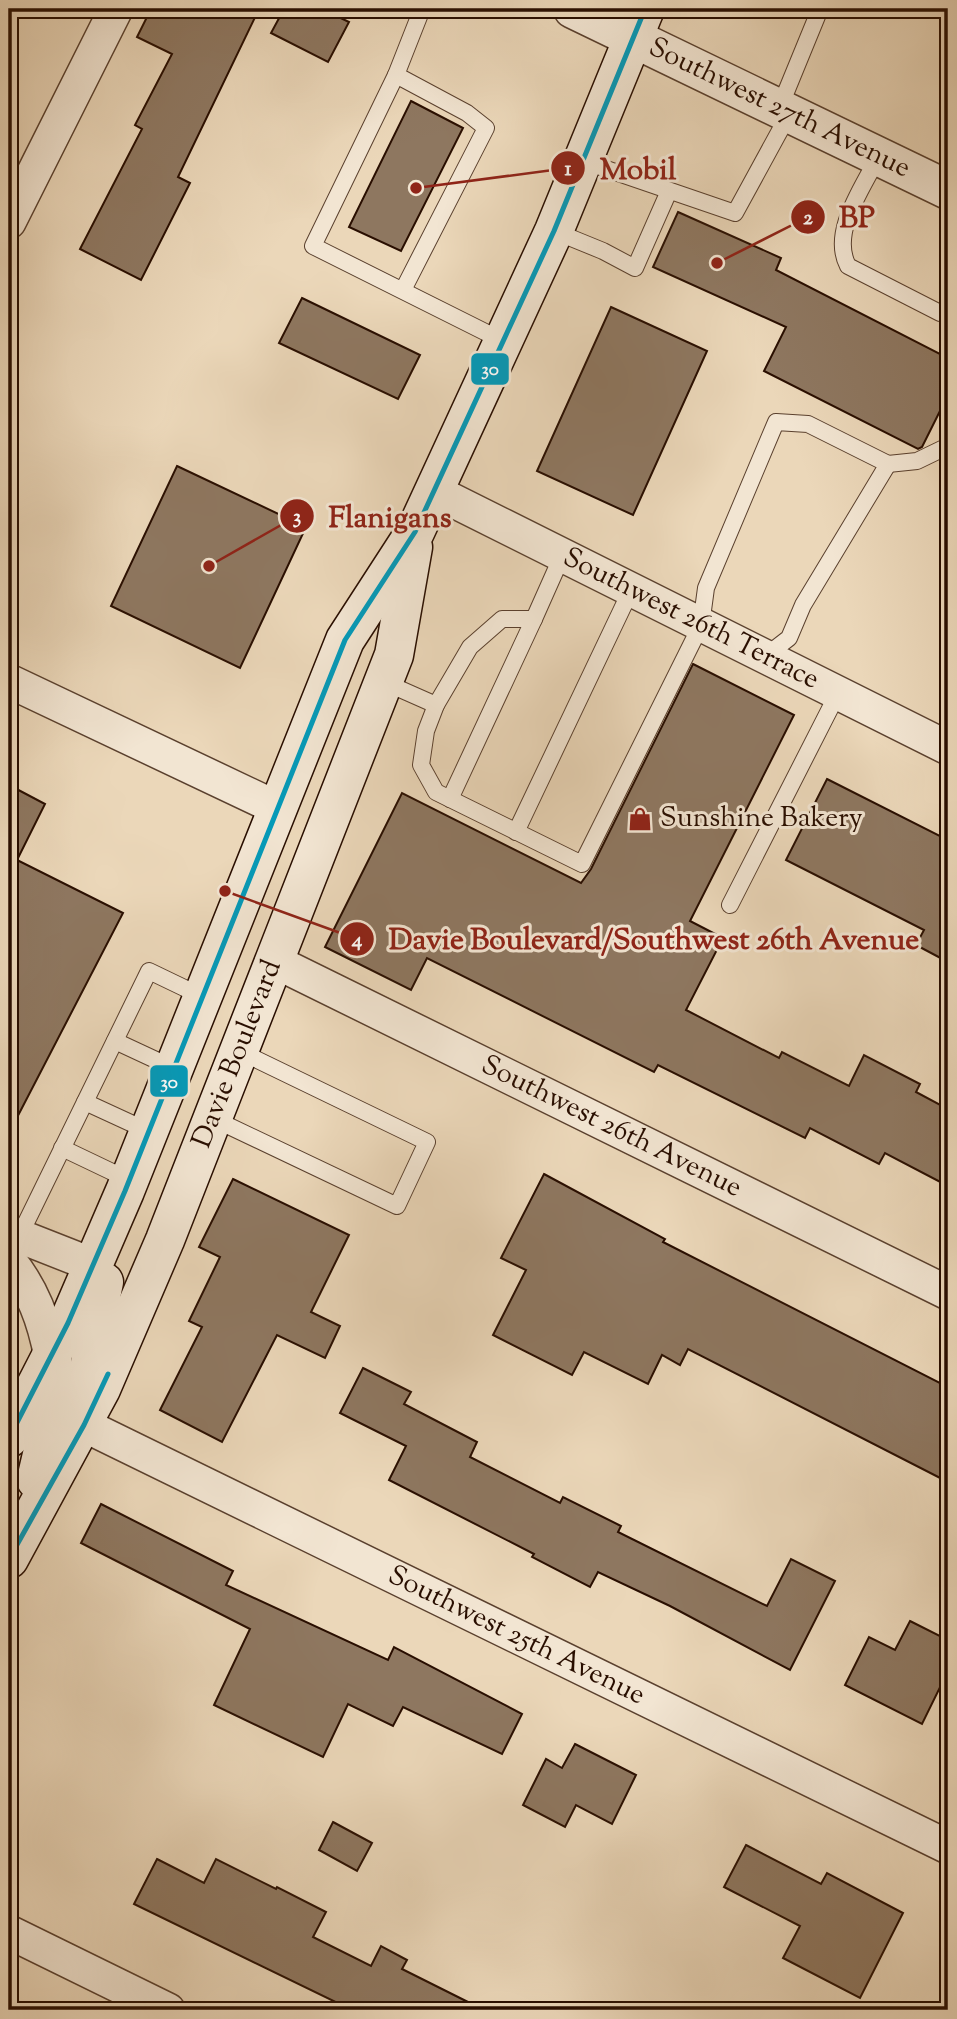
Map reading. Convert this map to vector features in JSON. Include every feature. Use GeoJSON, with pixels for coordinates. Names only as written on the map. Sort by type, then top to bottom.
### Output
{"type":"FeatureCollection","features":[{"type":"Feature","properties":{"kind":"main road","name":"Southwest 27th Avenue"},"geometry":{"type":"LineString","coordinates":[[573,9],[639,23],[784,111],[948,190]]}},
{"type":"Feature","properties":{"kind":"main road","name":"Davie Boulevard"},"geometry":{"type":"LineString","coordinates":[[9,1438],[51,1357],[127,1186],[345,640],[415,532],[554,231],[639,23]]}},
{"type":"Feature","properties":{"kind":"main road","name":"Davie Boulevard"},"geometry":{"type":"LineString","coordinates":[[14,1549],[84,1425],[123,1341],[239,1051],[394,655],[415,532]]}},
{"type":"Feature","properties":{"kind":"main road"},"geometry":{"type":"LineString","coordinates":[[84,1425],[96,1317],[127,1186]]}},
{"type":"Feature","properties":{"kind":"main road"},"geometry":{"type":"LineString","coordinates":[[14,1549],[50,1428],[54,1403],[51,1357]]}},
{"type":"Feature","properties":{"kind":"street"},"geometry":{"type":"LineString","coordinates":[[9,222],[116,9]]}},
{"type":"Feature","properties":{"kind":"street","name":"Southwest 26th Terrace"},"geometry":{"type":"LineString","coordinates":[[434,491],[763,658],[948,748]]}},
{"type":"Feature","properties":{"kind":"street"},"geometry":{"type":"LineString","coordinates":[[9,681],[278,808]]}},
{"type":"Feature","properties":{"kind":"street","name":"Southwest 26th Avenue"},"geometry":{"type":"LineString","coordinates":[[274,961],[948,1293]]}},
{"type":"Feature","properties":{"kind":"street"},"geometry":{"type":"LineString","coordinates":[[12,1243],[93,1265]]}},
{"type":"Feature","properties":{"kind":"street"},"geometry":{"type":"LineString","coordinates":[[12,1243],[44,1323],[51,1357]]}},
{"type":"Feature","properties":{"kind":"street","name":"Southwest 25th Avenue"},"geometry":{"type":"LineString","coordinates":[[84,1425],[948,1847]]}},
{"type":"Feature","properties":{"kind":"street"},"geometry":{"type":"LineString","coordinates":[[9,1932],[168,2010]]}},
{"type":"Feature","properties":{"kind":"lane"},"geometry":{"type":"LineString","coordinates":[[422,9],[396,75],[313,246],[503,341]]}},
{"type":"Feature","properties":{"kind":"lane"},"geometry":{"type":"LineString","coordinates":[[583,160],[735,213],[784,111],[820,9]]}},
{"type":"Feature","properties":{"kind":"lane"},"geometry":{"type":"LineString","coordinates":[[396,75],[467,113],[486,128],[403,290]]}},
{"type":"Feature","properties":{"kind":"lane"},"geometry":{"type":"LineString","coordinates":[[878,157],[844,229],[841,253],[848,265],[855,270],[940,313],[948,313]]}},
{"type":"Feature","properties":{"kind":"lane"},"geometry":{"type":"LineString","coordinates":[[554,231],[603,251],[635,268],[669,191]]}},
{"type":"Feature","properties":{"kind":"lane"},"geometry":{"type":"LineString","coordinates":[[534,619],[502,619],[470,647],[436,705],[426,731],[421,765],[436,792],[582,864],[701,625],[706,588],[776,422],[808,424],[888,464],[917,461],[948,446]]}},
{"type":"Feature","properties":{"kind":"lane"},"geometry":{"type":"LineString","coordinates":[[763,658],[789,638],[803,605],[888,464]]}},
{"type":"Feature","properties":{"kind":"lane"},"geometry":{"type":"LineString","coordinates":[[450,799],[562,556]]}},
{"type":"Feature","properties":{"kind":"lane"},"geometry":{"type":"LineString","coordinates":[[516,832],[631,590]]}},
{"type":"Feature","properties":{"kind":"lane"},"geometry":{"type":"LineString","coordinates":[[383,681],[436,705]]}},
{"type":"Feature","properties":{"kind":"lane"},"geometry":{"type":"LineString","coordinates":[[730,905],[838,693]]}},
{"type":"Feature","properties":{"kind":"lane"},"geometry":{"type":"LineString","coordinates":[[12,1243],[62,1149],[149,971],[201,996]]}},
{"type":"Feature","properties":{"kind":"lane"},"geometry":{"type":"LineString","coordinates":[[115,1041],[173,1068]]}},
{"type":"Feature","properties":{"kind":"lane"},"geometry":{"type":"LineString","coordinates":[[212,1118],[397,1206],[427,1142],[239,1051]]}},
{"type":"Feature","properties":{"kind":"lane"},"geometry":{"type":"LineString","coordinates":[[85,1102],[148,1131]]}},
{"type":"Feature","properties":{"kind":"lane"},"geometry":{"type":"LineString","coordinates":[[62,1149],[127,1186]]}},
{"type":"Feature","properties":{"kind":"building"},"geometry":{"type":"Polygon","coordinates":[[[151,9],[259,9],[178,177],[190,183],[141,280],[80,249],[142,129],[135,125],[172,54],[137,37],[151,9]]]}},
{"type":"Feature","properties":{"kind":"building"},"geometry":{"type":"Polygon","coordinates":[[[284,9],[322,9],[349,22],[328,62],[271,33],[284,9]]]}},
{"type":"Feature","properties":{"kind":"building"},"geometry":{"type":"Polygon","coordinates":[[[411,101],[463,128],[401,251],[349,227],[411,101]]]}},
{"type":"Feature","properties":{"kind":"building"},"geometry":{"type":"Polygon","coordinates":[[[678,212],[781,258],[776,270],[948,358],[948,395],[922,447],[918,449],[764,371],[786,327],[653,267],[678,212]]]}},
{"type":"Feature","properties":{"kind":"building"},"geometry":{"type":"Polygon","coordinates":[[[302,298],[420,355],[398,399],[279,343],[302,298]]]}},
{"type":"Feature","properties":{"kind":"building"},"geometry":{"type":"Polygon","coordinates":[[[611,307],[707,351],[633,515],[537,471],[611,307]]]}},
{"type":"Feature","properties":{"kind":"building"},"geometry":{"type":"Polygon","coordinates":[[[177,466],[306,527],[240,668],[111,606],[177,466]]]}},
{"type":"Feature","properties":{"kind":"building"},"geometry":{"type":"Polygon","coordinates":[[[693,664],[794,715],[690,921],[723,938],[686,1010],[779,1058],[782,1052],[849,1086],[864,1055],[920,1084],[916,1092],[948,1109],[948,1186],[885,1153],[879,1164],[810,1128],[805,1138],[658,1065],[654,1072],[427,958],[411,990],[325,947],[402,793],[581,883],[591,869],[693,664]]]}},
{"type":"Feature","properties":{"kind":"building"},"geometry":{"type":"Polygon","coordinates":[[[827,779],[948,840],[948,962],[916,945],[924,930],[786,860],[827,779]]]}},
{"type":"Feature","properties":{"kind":"building"},"geometry":{"type":"Polygon","coordinates":[[[9,785],[45,804],[17,860],[123,913],[9,1133],[9,785]]]}},
{"type":"Feature","properties":{"kind":"building"},"geometry":{"type":"Polygon","coordinates":[[[544,1174],[665,1239],[663,1242],[948,1387],[948,1482],[688,1349],[680,1365],[662,1355],[648,1384],[584,1352],[572,1375],[493,1335],[526,1270],[501,1258],[544,1174]]]}},
{"type":"Feature","properties":{"kind":"building"},"geometry":{"type":"Polygon","coordinates":[[[233,1179],[349,1235],[311,1312],[340,1326],[325,1358],[277,1335],[222,1442],[160,1410],[202,1327],[189,1321],[220,1257],[199,1247],[233,1179]]]}},
{"type":"Feature","properties":{"kind":"building"},"geometry":{"type":"Polygon","coordinates":[[[363,1368],[411,1392],[404,1404],[477,1442],[470,1457],[560,1503],[563,1497],[621,1526],[618,1532],[767,1606],[791,1559],[835,1581],[790,1670],[670,1606],[598,1572],[590,1587],[532,1557],[534,1554],[389,1480],[406,1446],[340,1413],[363,1368]]]}},
{"type":"Feature","properties":{"kind":"building"},"geometry":{"type":"Polygon","coordinates":[[[101,1504],[233,1571],[226,1585],[388,1660],[394,1647],[522,1714],[502,1754],[403,1707],[393,1726],[348,1704],[323,1757],[214,1705],[250,1629],[81,1543],[101,1504]]]}},
{"type":"Feature","properties":{"kind":"building"},"geometry":{"type":"Polygon","coordinates":[[[910,1621],[948,1640],[948,1671],[922,1724],[845,1685],[869,1637],[895,1650],[910,1621]]]}},
{"type":"Feature","properties":{"kind":"building"},"geometry":{"type":"Polygon","coordinates":[[[575,1744],[636,1775],[612,1824],[576,1805],[565,1827],[523,1805],[546,1759],[562,1768],[575,1744]]]}},
{"type":"Feature","properties":{"kind":"building"},"geometry":{"type":"Polygon","coordinates":[[[333,1822],[372,1843],[357,1871],[319,1850],[333,1822]]]}},
{"type":"Feature","properties":{"kind":"building"},"geometry":{"type":"Polygon","coordinates":[[[746,1845],[821,1884],[827,1873],[903,1913],[860,1998],[783,1958],[800,1926],[724,1887],[746,1845]]]}},
{"type":"Feature","properties":{"kind":"building"},"geometry":{"type":"Polygon","coordinates":[[[157,1859],[204,1883],[216,1859],[276,1889],[277,1887],[326,1912],[313,1937],[371,1966],[381,1946],[407,1960],[402,1969],[484,2010],[352,2010],[134,1904],[157,1859]]]}},
{"type":"Feature","properties":{"kind":"transit line","name":"30"},"geometry":{"type":"LineString","coordinates":[[9,1438],[68,1323],[125,1191],[345,640],[415,532],[554,231],[645,9]]}},
{"type":"Feature","properties":{"kind":"transit line","name":"30"},"geometry":{"type":"LineString","coordinates":[[9,1559],[84,1425],[108,1374]]}},
{"type":"Feature","properties":{"kind":"place","name":"Mobil"},"geometry":{"type":"Point","coordinates":[416,188]}},
{"type":"Feature","properties":{"kind":"place","name":"BP"},"geometry":{"type":"Point","coordinates":[717,263]}},
{"type":"Feature","properties":{"kind":"place","name":"Flanigans"},"geometry":{"type":"Point","coordinates":[209,566]}},
{"type":"Feature","properties":{"kind":"place","name":"Sunshine Bakery"},"geometry":{"type":"Point","coordinates":[640,819]}},
{"type":"Feature","properties":{"kind":"place","name":"Davie Boulevard/Southwest 26th Avenue"},"geometry":{"type":"Point","coordinates":[225,891]}}]}
